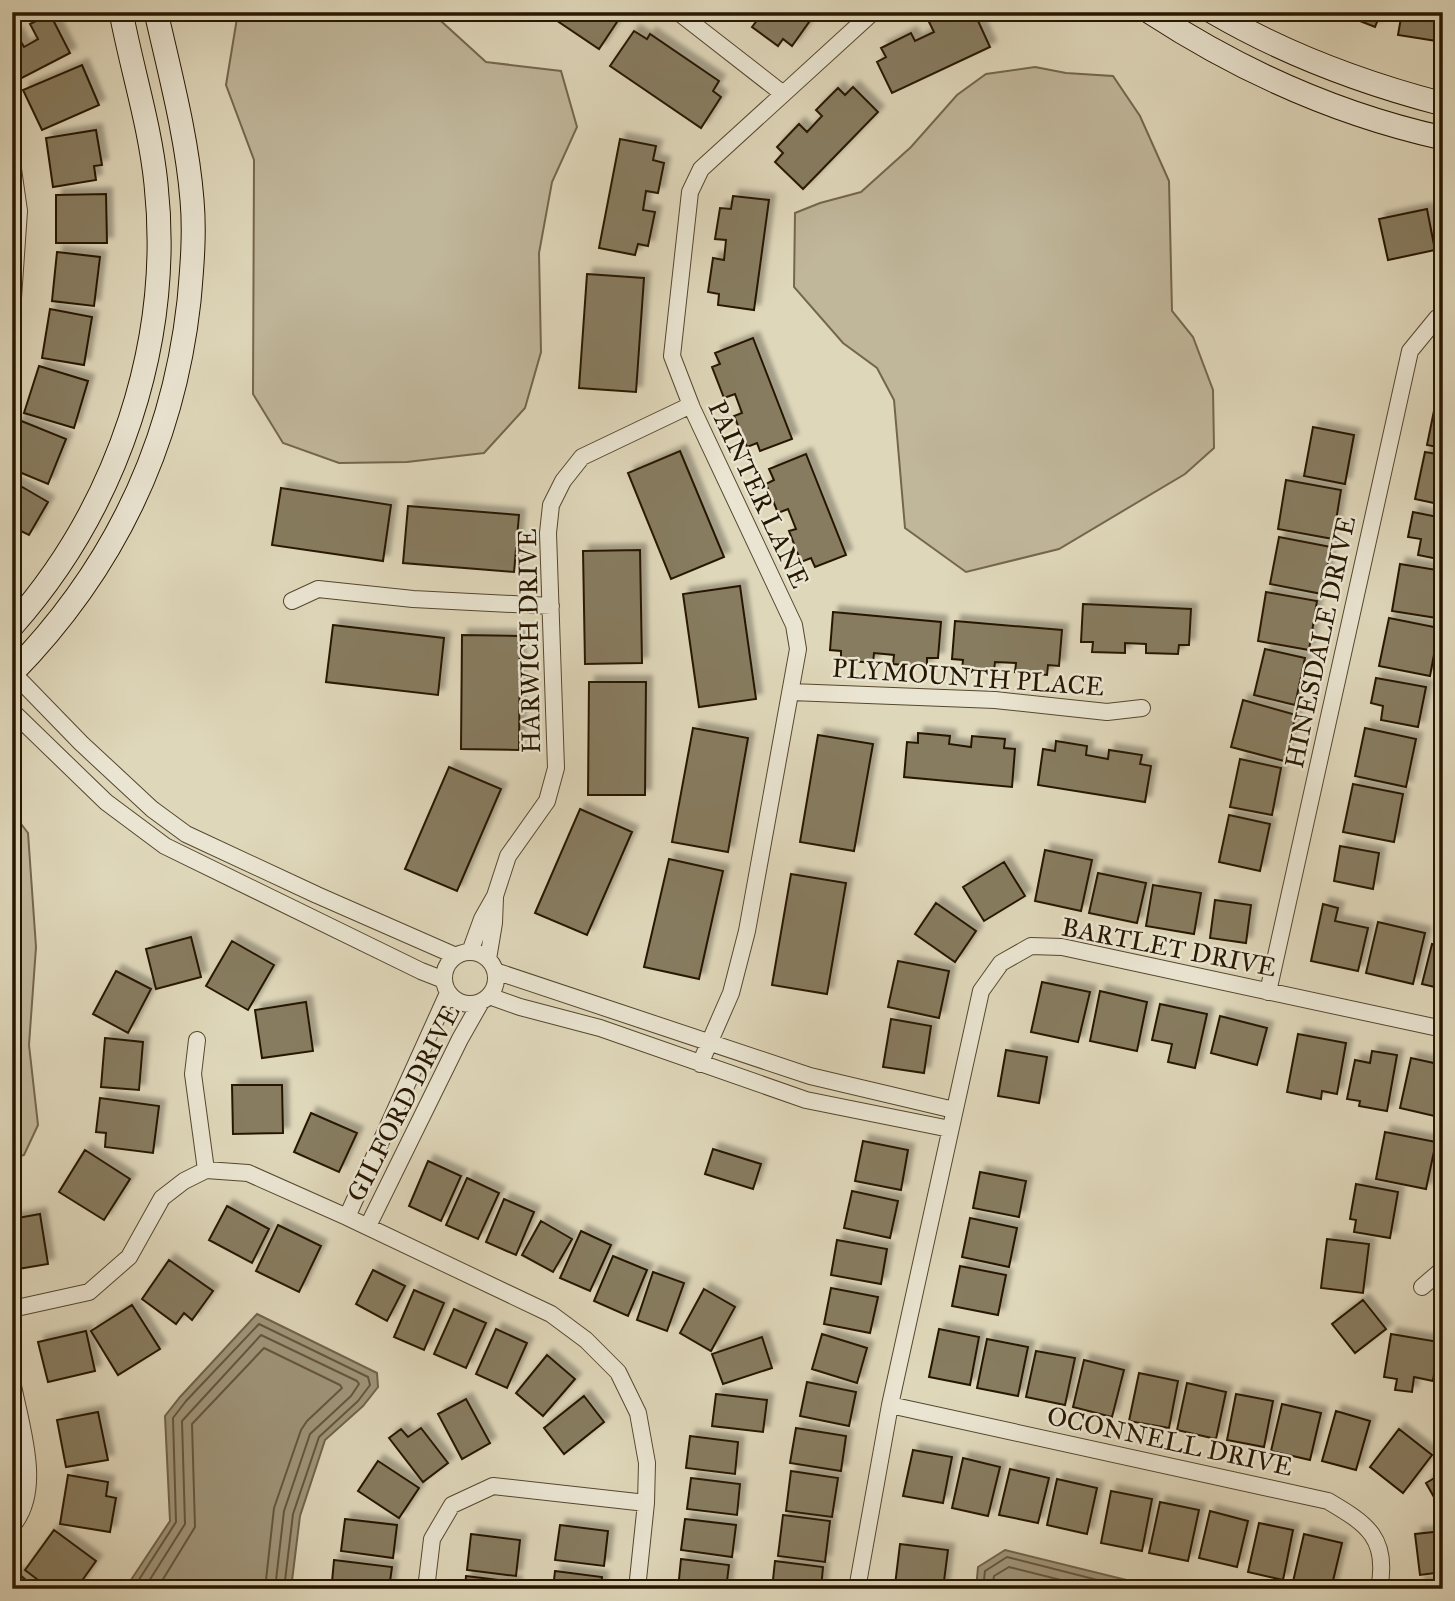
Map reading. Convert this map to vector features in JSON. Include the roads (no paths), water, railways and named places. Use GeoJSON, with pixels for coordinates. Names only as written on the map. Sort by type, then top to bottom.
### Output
{"type":"FeatureCollection","features":[{"type":"Feature","properties":{"kind":"street"},"geometry":{"type":"LineString","coordinates":[[12,626],[57,568],[100,496],[130,422],[155,317],[159,249],[156,183],[147,121],[121,12]]}},
{"type":"Feature","properties":{"kind":"street"},"geometry":{"type":"LineString","coordinates":[[156,12],[185,142],[192,202],[192,273],[184,339],[173,394],[143,483],[111,545],[68,611],[43,642],[12,673],[81,743],[152,809],[186,834],[463,954],[709,1044],[810,1076],[954,1110],[890,1405],[857,1589]]}},
{"type":"Feature","properties":{"kind":"street"},"geometry":{"type":"LineString","coordinates":[[678,12],[782,93]]}},
{"type":"Feature","properties":{"kind":"street","name":"PAINTER LANE"},"geometry":{"type":"LineString","coordinates":[[700,1064],[731,993],[747,931],[798,649],[794,625],[691,405],[672,356],[690,191],[701,169],[873,12]]}},
{"type":"Feature","properties":{"kind":"street"},"geometry":{"type":"LineString","coordinates":[[1150,12],[1241,65],[1294,90],[1381,121],[1443,138]]}},
{"type":"Feature","properties":{"kind":"street"},"geometry":{"type":"LineString","coordinates":[[1213,12],[1320,64],[1385,88],[1443,104]]}},
{"type":"Feature","properties":{"kind":"street"},"geometry":{"type":"LineString","coordinates":[[12,162],[19,211],[12,313]]}},
{"type":"Feature","properties":{"kind":"street","name":"HINESDALE DRIVE"},"geometry":{"type":"LineString","coordinates":[[1268,992],[1409,351],[1437,318],[1443,315]]}},
{"type":"Feature","properties":{"kind":"street","name":"HARWICH DRIVE"},"geometry":{"type":"LineString","coordinates":[[463,954],[495,896],[508,856],[547,801],[556,768],[548,533],[551,505],[563,481],[582,457],[691,405]]}},
{"type":"Feature","properties":{"kind":"street"},"geometry":{"type":"LineString","coordinates":[[292,601],[318,589],[413,599],[551,606]]}},
{"type":"Feature","properties":{"kind":"street","name":"PLYMOUNTH PLACE"},"geometry":{"type":"LineString","coordinates":[[791,692],[995,700],[1107,712],[1142,708]]}},
{"type":"Feature","properties":{"kind":"street"},"geometry":{"type":"LineString","coordinates":[[12,711],[106,802],[165,846],[421,971],[446,986],[457,1001],[469,1005],[485,999],[600,1027],[806,1100],[950,1129]]}},
{"type":"Feature","properties":{"kind":"street"},"geometry":{"type":"LineString","coordinates":[[63,761],[81,743]]}},
{"type":"Feature","properties":{"kind":"street"},"geometry":{"type":"LineString","coordinates":[[251,888],[262,869]]}},
{"type":"Feature","properties":{"kind":"street","name":"HARWICH DRIVE"},"geometry":{"type":"LineString","coordinates":[[491,965],[495,896]]}},
{"type":"Feature","properties":{"kind":"street","name":"BARTLET DRIVE"},"geometry":{"type":"LineString","coordinates":[[954,1110],[981,991],[1001,963],[1031,946],[1062,947],[1443,1029]]}},
{"type":"Feature","properties":{"kind":"street"},"geometry":{"type":"LineString","coordinates":[[446,986],[447,966],[463,954]]}},
{"type":"Feature","properties":{"kind":"street"},"geometry":{"type":"LineString","coordinates":[[485,999],[496,980],[491,965]]}},
{"type":"Feature","properties":{"kind":"street","name":"GILFORD DRIVE"},"geometry":{"type":"LineString","coordinates":[[347,1217],[446,986]]}},
{"type":"Feature","properties":{"kind":"street","name":"GILFORD DRIVE"},"geometry":{"type":"LineString","coordinates":[[368,1226],[460,1039],[485,999]]}},
{"type":"Feature","properties":{"kind":"street"},"geometry":{"type":"LineString","coordinates":[[197,1040],[193,1074],[206,1170]]}},
{"type":"Feature","properties":{"kind":"street"},"geometry":{"type":"LineString","coordinates":[[12,1309],[89,1292],[129,1257],[162,1198],[184,1181],[206,1170],[248,1173],[368,1226],[551,1314],[586,1340],[618,1372],[638,1413],[647,1463],[646,1503],[637,1589]]}},
{"type":"Feature","properties":{"kind":"street"},"geometry":{"type":"LineString","coordinates":[[1422,1287],[1443,1269]]}},
{"type":"Feature","properties":{"kind":"street"},"geometry":{"type":"LineString","coordinates":[[12,1381],[29,1468],[26,1502],[12,1526]]}},
{"type":"Feature","properties":{"kind":"street","name":"OCONNELL DRIVE"},"geometry":{"type":"LineString","coordinates":[[890,1405],[1328,1501],[1360,1520],[1378,1543],[1382,1573],[1379,1589]]}},
{"type":"Feature","properties":{"kind":"street"},"geometry":{"type":"LineString","coordinates":[[426,1589],[432,1539],[452,1505],[493,1486],[646,1503]]}},
{"type":"Feature","properties":{"kind":"water"},"geometry":{"type":"Polygon","coordinates":[[[257,1314],[377,1373],[378,1387],[363,1406],[325,1440],[300,1516],[291,1589],[125,1589],[170,1521],[165,1416],[257,1314]]]}},
{"type":"Feature","properties":{"kind":"water"},"geometry":{"type":"Polygon","coordinates":[[[1005,1550],[1163,1589],[976,1589],[978,1567],[1005,1550]]]}}]}
